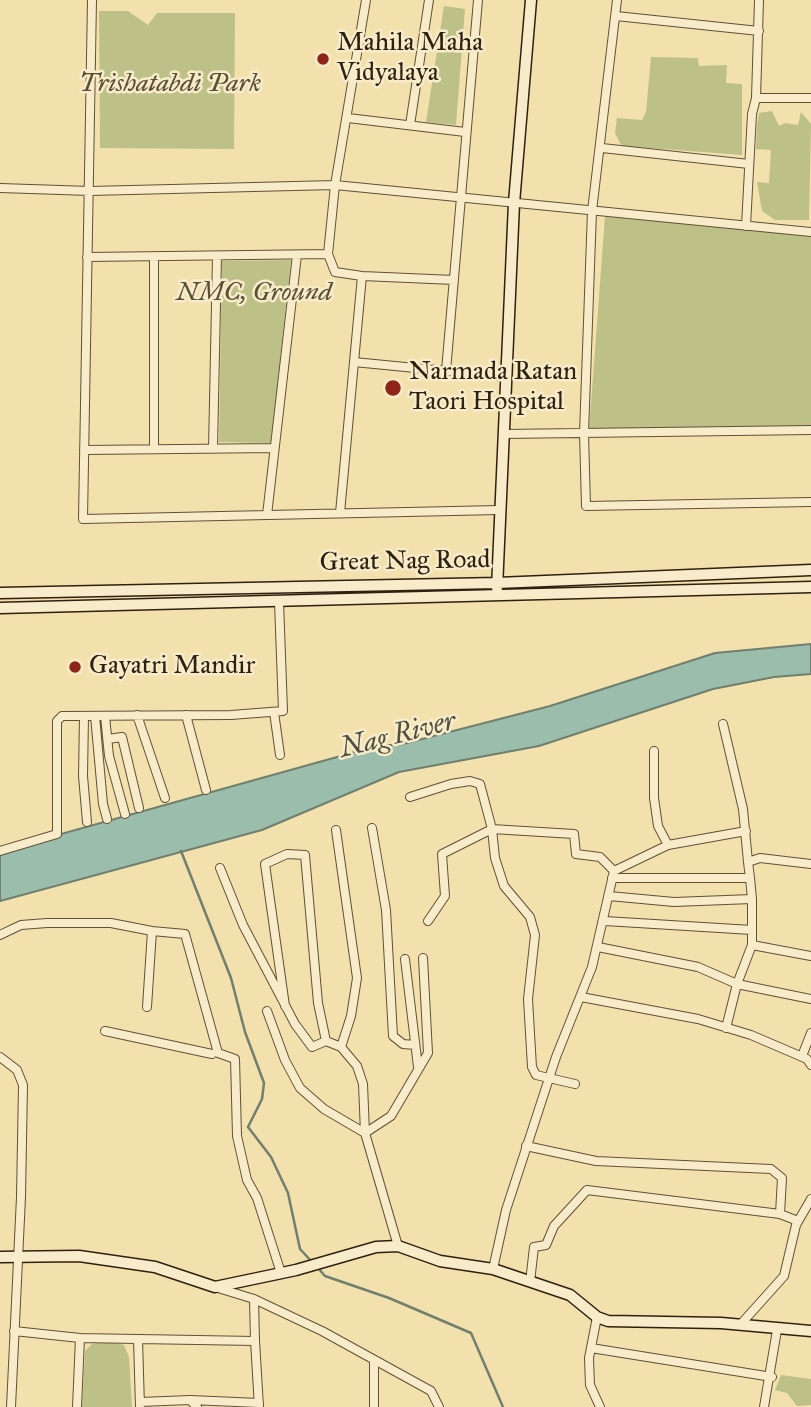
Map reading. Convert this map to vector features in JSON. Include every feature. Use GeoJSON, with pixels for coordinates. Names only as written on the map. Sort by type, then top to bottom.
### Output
{"type":"FeatureCollection","features":[{"type":"Feature","properties":{"kind":"main road"},"geometry":{"type":"LineString","coordinates":[[497,596],[514,202],[531,0]]}},
{"type":"Feature","properties":{"kind":"main road","name":"Great Nag Road"},"geometry":{"type":"LineString","coordinates":[[3,591],[497,583],[811,570]]}},
{"type":"Feature","properties":{"kind":"main road","name":"Great Nag Road"},"geometry":{"type":"LineString","coordinates":[[3,610],[811,587]]}},
{"type":"Feature","properties":{"kind":"main road"},"geometry":{"type":"LineString","coordinates":[[7,1259],[79,1255],[155,1267],[215,1287],[296,1270],[376,1247],[398,1246],[440,1261],[493,1269],[570,1295],[597,1317],[608,1321],[740,1325],[811,1331]]}},
{"type":"Feature","properties":{"kind":"street"},"geometry":{"type":"LineString","coordinates":[[92,0],[82,519],[499,510]]}},
{"type":"Feature","properties":{"kind":"street"},"geometry":{"type":"LineString","coordinates":[[366,0],[335,185],[328,254],[335,272],[362,276],[453,280]]}},
{"type":"Feature","properties":{"kind":"street"},"geometry":{"type":"LineString","coordinates":[[410,125],[429,0]]}},
{"type":"Feature","properties":{"kind":"street"},"geometry":{"type":"LineString","coordinates":[[446,371],[478,0]]}},
{"type":"Feature","properties":{"kind":"street"},"geometry":{"type":"LineString","coordinates":[[617,0],[602,148],[592,211],[584,433],[586,506],[811,502]]}},
{"type":"Feature","properties":{"kind":"street"},"geometry":{"type":"LineString","coordinates":[[746,226],[756,98],[759,0]]}},
{"type":"Feature","properties":{"kind":"street"},"geometry":{"type":"LineString","coordinates":[[616,16],[759,31]]}},
{"type":"Feature","properties":{"kind":"street"},"geometry":{"type":"LineString","coordinates":[[756,98],[811,98]]}},
{"type":"Feature","properties":{"kind":"street"},"geometry":{"type":"LineString","coordinates":[[348,118],[465,132]]}},
{"type":"Feature","properties":{"kind":"street"},"geometry":{"type":"LineString","coordinates":[[602,148],[749,164]]}},
{"type":"Feature","properties":{"kind":"street"},"geometry":{"type":"LineString","coordinates":[[0,188],[90,191],[335,185],[811,232]]}},
{"type":"Feature","properties":{"kind":"street"},"geometry":{"type":"LineString","coordinates":[[86,257],[328,254]]}},
{"type":"Feature","properties":{"kind":"street"},"geometry":{"type":"LineString","coordinates":[[267,515],[297,255]]}},
{"type":"Feature","properties":{"kind":"street"},"geometry":{"type":"LineString","coordinates":[[212,449],[218,256]]}},
{"type":"Feature","properties":{"kind":"street"},"geometry":{"type":"LineString","coordinates":[[153,449],[155,257]]}},
{"type":"Feature","properties":{"kind":"street"},"geometry":{"type":"LineString","coordinates":[[340,513],[362,276]]}},
{"type":"Feature","properties":{"kind":"street"},"geometry":{"type":"LineString","coordinates":[[354,362],[506,377]]}},
{"type":"Feature","properties":{"kind":"street"},"geometry":{"type":"LineString","coordinates":[[503,434],[811,430]]}},
{"type":"Feature","properties":{"kind":"street"},"geometry":{"type":"LineString","coordinates":[[84,450],[274,448]]}},
{"type":"Feature","properties":{"kind":"street"},"geometry":{"type":"LineString","coordinates":[[0,851],[57,834],[57,721],[62,716],[283,711],[279,602]]}},
{"type":"Feature","properties":{"kind":"street"},"geometry":{"type":"LineString","coordinates":[[274,712],[280,755]]}},
{"type":"Feature","properties":{"kind":"street"},"geometry":{"type":"LineString","coordinates":[[137,715],[165,798]]}},
{"type":"Feature","properties":{"kind":"street"},"geometry":{"type":"LineString","coordinates":[[186,715],[206,790]]}},
{"type":"Feature","properties":{"kind":"street"},"geometry":{"type":"LineString","coordinates":[[84,716],[83,776],[87,822]]}},
{"type":"Feature","properties":{"kind":"street"},"geometry":{"type":"LineString","coordinates":[[95,716],[103,804],[107,819]]}},
{"type":"Feature","properties":{"kind":"street"},"geometry":{"type":"LineString","coordinates":[[105,716],[109,756],[125,814]]}},
{"type":"Feature","properties":{"kind":"street"},"geometry":{"type":"LineString","coordinates":[[723,724],[746,831],[752,899],[752,945],[737,984],[726,1028]]}},
{"type":"Feature","properties":{"kind":"street"},"geometry":{"type":"LineString","coordinates":[[108,739],[122,737],[139,808]]}},
{"type":"Feature","properties":{"kind":"street"},"geometry":{"type":"LineString","coordinates":[[654,751],[654,798],[658,826],[668,845]]}},
{"type":"Feature","properties":{"kind":"street"},"geometry":{"type":"LineString","coordinates":[[410,797],[451,784],[470,781],[480,784],[492,829],[495,858],[504,887],[530,917],[535,936],[527,1032],[531,1067],[536,1075],[575,1084]]}},
{"type":"Feature","properties":{"kind":"street"},"geometry":{"type":"LineString","coordinates":[[372,828],[386,910],[393,1036],[403,1044],[415,1045]]}},
{"type":"Feature","properties":{"kind":"street"},"geometry":{"type":"LineString","coordinates":[[428,921],[445,896],[442,854],[492,829],[574,834],[576,854],[600,857],[613,875],[598,947],[526,1146],[506,1210],[493,1269]]}},
{"type":"Feature","properties":{"kind":"street"},"geometry":{"type":"LineString","coordinates":[[337,830],[357,978],[351,1017],[341,1046]]}},
{"type":"Feature","properties":{"kind":"street"},"geometry":{"type":"LineString","coordinates":[[613,875],[668,845],[746,831]]}},
{"type":"Feature","properties":{"kind":"street"},"geometry":{"type":"LineString","coordinates":[[285,1006],[265,864],[287,854],[305,855],[318,1003],[326,1041]]}},
{"type":"Feature","properties":{"kind":"street"},"geometry":{"type":"LineString","coordinates":[[748,862],[760,858],[811,864]]}},
{"type":"Feature","properties":{"kind":"street"},"geometry":{"type":"LineString","coordinates":[[220,868],[243,925],[285,1006],[312,1047],[326,1041],[341,1046],[357,1066],[363,1084],[365,1133],[398,1246]]}},
{"type":"Feature","properties":{"kind":"street"},"geometry":{"type":"LineString","coordinates":[[613,875],[750,878]]}},
{"type":"Feature","properties":{"kind":"street"},"geometry":{"type":"LineString","coordinates":[[609,896],[674,902],[752,899]]}},
{"type":"Feature","properties":{"kind":"street"},"geometry":{"type":"LineString","coordinates":[[605,922],[752,930]]}},
{"type":"Feature","properties":{"kind":"street"},"geometry":{"type":"LineString","coordinates":[[0,935],[21,925],[47,923],[111,923],[185,934],[218,1053],[235,1059],[237,1136],[247,1180],[257,1198],[281,1273]]}},
{"type":"Feature","properties":{"kind":"street"},"geometry":{"type":"LineString","coordinates":[[147,1007],[152,930]]}},
{"type":"Feature","properties":{"kind":"street"},"geometry":{"type":"LineString","coordinates":[[752,945],[811,956]]}},
{"type":"Feature","properties":{"kind":"street"},"geometry":{"type":"LineString","coordinates":[[598,947],[698,967],[737,984],[811,999]]}},
{"type":"Feature","properties":{"kind":"street"},"geometry":{"type":"LineString","coordinates":[[365,1133],[391,1116],[428,1053],[423,958]]}},
{"type":"Feature","properties":{"kind":"street"},"geometry":{"type":"LineString","coordinates":[[405,959],[418,1068]]}},
{"type":"Feature","properties":{"kind":"street"},"geometry":{"type":"LineString","coordinates":[[581,996],[698,1019],[802,1056],[811,1065]]}},
{"type":"Feature","properties":{"kind":"street"},"geometry":{"type":"LineString","coordinates":[[267,1011],[285,1060],[300,1088],[324,1109],[365,1133]]}},
{"type":"Feature","properties":{"kind":"street"},"geometry":{"type":"LineString","coordinates":[[105,1031],[212,1054]]}},
{"type":"Feature","properties":{"kind":"street"},"geometry":{"type":"LineString","coordinates":[[802,1056],[811,1033]]}},
{"type":"Feature","properties":{"kind":"street"},"geometry":{"type":"LineString","coordinates":[[0,1057],[17,1070],[23,1085],[7,1259],[14,1331],[11,1407]]}},
{"type":"Feature","properties":{"kind":"street"},"geometry":{"type":"LineString","coordinates":[[526,1146],[596,1161],[771,1169],[782,1178],[780,1214]]}},
{"type":"Feature","properties":{"kind":"street"},"geometry":{"type":"LineString","coordinates":[[530,1282],[534,1247],[546,1245],[554,1226],[587,1190],[780,1214],[798,1221]]}},
{"type":"Feature","properties":{"kind":"street"},"geometry":{"type":"LineString","coordinates":[[740,1325],[784,1276],[798,1221],[811,1199]]}},
{"type":"Feature","properties":{"kind":"street"},"geometry":{"type":"LineString","coordinates":[[215,1287],[254,1299],[322,1331],[431,1391],[439,1407]]}},
{"type":"Feature","properties":{"kind":"street"},"geometry":{"type":"LineString","coordinates":[[138,1339],[140,1405],[259,1405],[254,1299]]}},
{"type":"Feature","properties":{"kind":"street"},"geometry":{"type":"LineString","coordinates":[[597,1317],[591,1348],[590,1385],[600,1407]]}},
{"type":"Feature","properties":{"kind":"street"},"geometry":{"type":"LineString","coordinates":[[764,1407],[772,1377],[777,1330]]}},
{"type":"Feature","properties":{"kind":"street"},"geometry":{"type":"LineString","coordinates":[[14,1331],[80,1338],[255,1341]]}},
{"type":"Feature","properties":{"kind":"street"},"geometry":{"type":"LineString","coordinates":[[77,1407],[80,1338]]}},
{"type":"Feature","properties":{"kind":"street"},"geometry":{"type":"LineString","coordinates":[[591,1348],[772,1377]]}},
{"type":"Feature","properties":{"kind":"street"},"geometry":{"type":"LineString","coordinates":[[374,1361],[374,1407]]}},
{"type":"Feature","properties":{"kind":"green space"},"geometry":{"type":"Polygon","coordinates":[[[444,6],[465,9],[456,125],[426,122],[444,6]]]}},
{"type":"Feature","properties":{"kind":"green space","name":"Trishatabdi Park"},"geometry":{"type":"Polygon","coordinates":[[[99,11],[128,11],[148,25],[157,13],[235,13],[234,149],[100,148],[99,11]]]}},
{"type":"Feature","properties":{"kind":"green space"},"geometry":{"type":"Polygon","coordinates":[[[651,57],[698,58],[699,66],[727,65],[726,83],[742,84],[742,155],[623,146],[620,143],[615,133],[617,118],[642,120],[646,112],[651,57]]]}},
{"type":"Feature","properties":{"kind":"green space"},"geometry":{"type":"Polygon","coordinates":[[[772,111],[779,126],[785,123],[798,125],[801,112],[811,124],[809,220],[775,220],[762,211],[757,182],[769,183],[771,150],[756,149],[757,125],[759,113],[772,111]]]}},
{"type":"Feature","properties":{"kind":"green space"},"geometry":{"type":"Polygon","coordinates":[[[605,216],[811,236],[811,428],[589,430],[605,216]]]}},
{"type":"Feature","properties":{"kind":"green space","name":"NMC, Ground"},"geometry":{"type":"Polygon","coordinates":[[[291,260],[271,443],[219,442],[222,261],[291,260]]]}},
{"type":"Feature","properties":{"kind":"green space"},"geometry":{"type":"Polygon","coordinates":[[[106,1341],[124,1345],[129,1357],[132,1407],[82,1407],[85,1351],[92,1344],[106,1341]]]}},
{"type":"Feature","properties":{"kind":"green space"},"geometry":{"type":"Polygon","coordinates":[[[781,1375],[811,1379],[811,1405],[797,1406],[787,1393],[775,1390],[781,1375]]]}},
{"type":"Feature","properties":{"kind":"shaded area"},"geometry":{"type":"Polygon","coordinates":[[[811,644],[811,674],[774,677],[713,689],[539,746],[399,772],[262,830],[0,901],[0,851],[380,745],[399,745],[550,706],[715,653],[811,644]]]}},
{"type":"Feature","properties":{"kind":"waterway"},"geometry":{"type":"LineString","coordinates":[[181,851],[231,978],[245,1032],[264,1083],[262,1099],[248,1127],[271,1157],[288,1193],[300,1249],[313,1263]]}},
{"type":"Feature","properties":{"kind":"waterway"},"geometry":{"type":"LineString","coordinates":[[318,1268],[325,1276],[389,1298],[471,1333],[503,1407]]}},
{"type":"Feature","properties":{"kind":"place","name":"Mahila Maha Vidyalaya"},"geometry":{"type":"Point","coordinates":[323,59]}},
{"type":"Feature","properties":{"kind":"place","name":"Narmada Ratan Taori Hospital"},"geometry":{"type":"Point","coordinates":[393,388]}},
{"type":"Feature","properties":{"kind":"place","name":"Gayatri Mandir"},"geometry":{"type":"Point","coordinates":[75,667]}},
{"type":"Feature","properties":{"kind":"water label","name":"Nag River"},"geometry":{"type":"Point","coordinates":[398,736]}}]}
